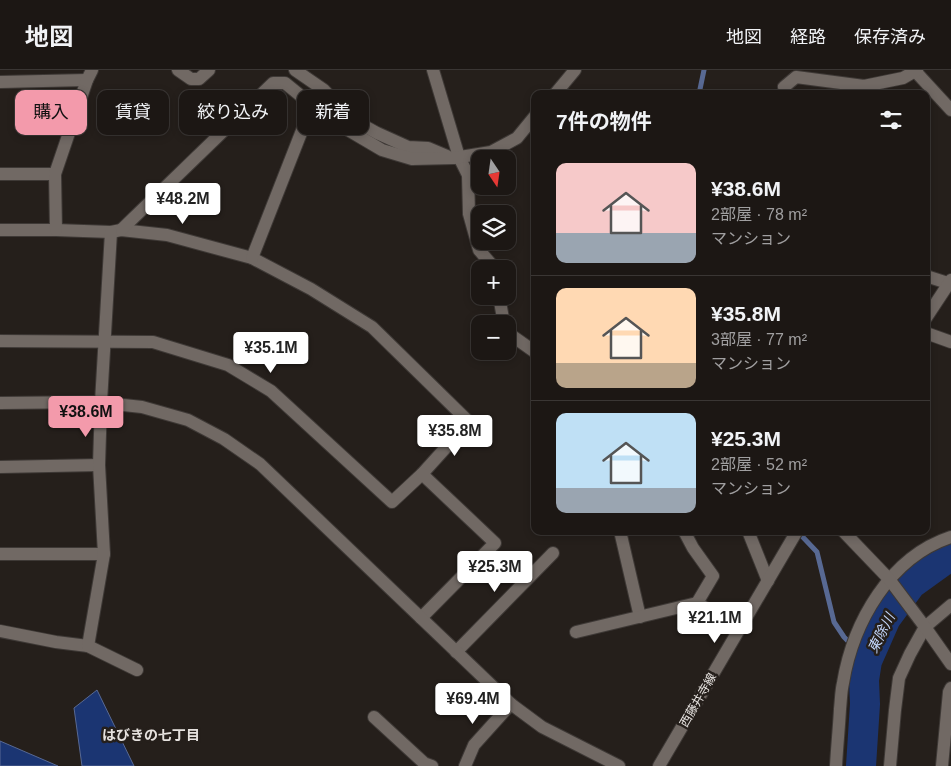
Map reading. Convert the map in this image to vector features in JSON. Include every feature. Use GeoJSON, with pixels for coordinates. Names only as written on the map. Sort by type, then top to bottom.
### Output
{"type":"FeatureCollection","features":[{"type":"Feature","properties":{"kind":"street"},"geometry":{"type":"LineString","coordinates":[[1,70],[0,82],[89,75],[55,174],[56,230]]}},
{"type":"Feature","properties":{"kind":"street"},"geometry":{"type":"LineString","coordinates":[[178,70],[191,79],[199,79],[209,70]]}},
{"type":"Feature","properties":{"kind":"street"},"geometry":{"type":"LineString","coordinates":[[295,70],[324,90],[350,118],[364,126],[408,147],[428,148],[456,158]]}},
{"type":"Feature","properties":{"kind":"street"},"geometry":{"type":"LineString","coordinates":[[433,70],[456,158],[468,175],[469,214],[479,250],[488,260]]}},
{"type":"Feature","properties":{"kind":"street"},"geometry":{"type":"LineString","coordinates":[[558,90],[575,70]]}},
{"type":"Feature","properties":{"kind":"street"},"geometry":{"type":"LineString","coordinates":[[785,90],[784,87],[796,77],[864,86],[903,78],[916,71],[951,110]]}},
{"type":"Feature","properties":{"kind":"street"},"geometry":{"type":"LineString","coordinates":[[839,82],[846,90]]}},
{"type":"Feature","properties":{"kind":"street"},"geometry":{"type":"LineString","coordinates":[[88,646],[104,554],[99,465],[101,402],[104,341],[116,231],[273,83],[285,83],[297,93]]}},
{"type":"Feature","properties":{"kind":"street"},"geometry":{"type":"LineString","coordinates":[[356,135],[382,150],[412,158],[456,158],[491,152],[517,138],[531,121]]}},
{"type":"Feature","properties":{"kind":"street"},"geometry":{"type":"LineString","coordinates":[[252,258],[300,135]]}},
{"type":"Feature","properties":{"kind":"street"},"geometry":{"type":"LineString","coordinates":[[0,174],[55,174]]}},
{"type":"Feature","properties":{"kind":"street"},"geometry":{"type":"LineString","coordinates":[[0,230],[116,231],[167,235],[252,258],[312,289],[372,327],[469,422],[422,474],[392,502],[271,390],[228,365],[153,342],[0,341]]}},
{"type":"Feature","properties":{"kind":"street"},"geometry":{"type":"LineString","coordinates":[[930,277],[950,282],[930,312]]}},
{"type":"Feature","properties":{"kind":"street"},"geometry":{"type":"LineString","coordinates":[[930,334],[951,342]]}},
{"type":"Feature","properties":{"kind":"street"},"geometry":{"type":"LineString","coordinates":[[516,339],[531,349]]}},
{"type":"Feature","properties":{"kind":"street"},"geometry":{"type":"LineString","coordinates":[[0,403],[101,402],[142,407],[188,420],[224,439],[260,464],[511,704],[542,727],[619,766]]}},
{"type":"Feature","properties":{"kind":"street"},"geometry":{"type":"LineString","coordinates":[[0,466],[99,465]]}},
{"type":"Feature","properties":{"kind":"street"},"geometry":{"type":"LineString","coordinates":[[422,474],[495,543],[422,618]]}},
{"type":"Feature","properties":{"kind":"street"},"geometry":{"type":"LineString","coordinates":[[621,535],[640,617]]}},
{"type":"Feature","properties":{"kind":"street"},"geometry":{"type":"LineString","coordinates":[[686,535],[713,576],[697,603]]}},
{"type":"Feature","properties":{"kind":"street"},"geometry":{"type":"LineString","coordinates":[[750,535],[768,581]]}},
{"type":"Feature","properties":{"kind":"street","name":"西藤井寺線"},"geometry":{"type":"LineString","coordinates":[[660,766],[795,535]]}},
{"type":"Feature","properties":{"kind":"street"},"geometry":{"type":"LineString","coordinates":[[847,535],[889,579],[951,664]]}},
{"type":"Feature","properties":{"kind":"street"},"geometry":{"type":"LineString","coordinates":[[836,766],[843,683],[852,644],[870,608],[889,579],[916,554],[951,537]]}},
{"type":"Feature","properties":{"kind":"street"},"geometry":{"type":"LineString","coordinates":[[456,652],[553,553]]}},
{"type":"Feature","properties":{"kind":"street"},"geometry":{"type":"LineString","coordinates":[[0,554],[104,554]]}},
{"type":"Feature","properties":{"kind":"street"},"geometry":{"type":"LineString","coordinates":[[576,632],[697,603],[740,628]]}},
{"type":"Feature","properties":{"kind":"street"},"geometry":{"type":"LineString","coordinates":[[890,766],[899,678],[925,627],[951,605]]}},
{"type":"Feature","properties":{"kind":"street"},"geometry":{"type":"LineString","coordinates":[[0,631],[88,646],[137,670]]}},
{"type":"Feature","properties":{"kind":"street"},"geometry":{"type":"LineString","coordinates":[[942,766],[949,692],[951,688]]}},
{"type":"Feature","properties":{"kind":"street"},"geometry":{"type":"LineString","coordinates":[[466,766],[474,744],[511,704]]}},
{"type":"Feature","properties":{"kind":"street"},"geometry":{"type":"LineString","coordinates":[[374,717],[424,763],[432,766]]}},
{"type":"Feature","properties":{"kind":"water"},"geometry":{"type":"Polygon","coordinates":[[[97,690],[134,766],[82,766],[74,708],[97,690]]]}},
{"type":"Feature","properties":{"kind":"water"},"geometry":{"type":"Polygon","coordinates":[[[0,741],[58,766],[0,766],[0,741]]]}},
{"type":"Feature","properties":{"kind":"waterway"},"geometry":{"type":"LineString","coordinates":[[700,90],[704,70]]}},
{"type":"Feature","properties":{"kind":"waterway"},"geometry":{"type":"LineString","coordinates":[[801,535],[817,552],[834,622],[844,637],[867,661]]}},
{"type":"Feature","properties":{"kind":"waterway","name":"東除川"},"geometry":{"type":"LineString","coordinates":[[861,766],[865,704],[864,680],[867,661],[886,618],[911,584],[943,561],[951,558]]}},
{"type":"Feature","properties":{"kind":"district","name":"はびきの七丁目"},"geometry":{"type":"Point","coordinates":[151,735]}}]}
